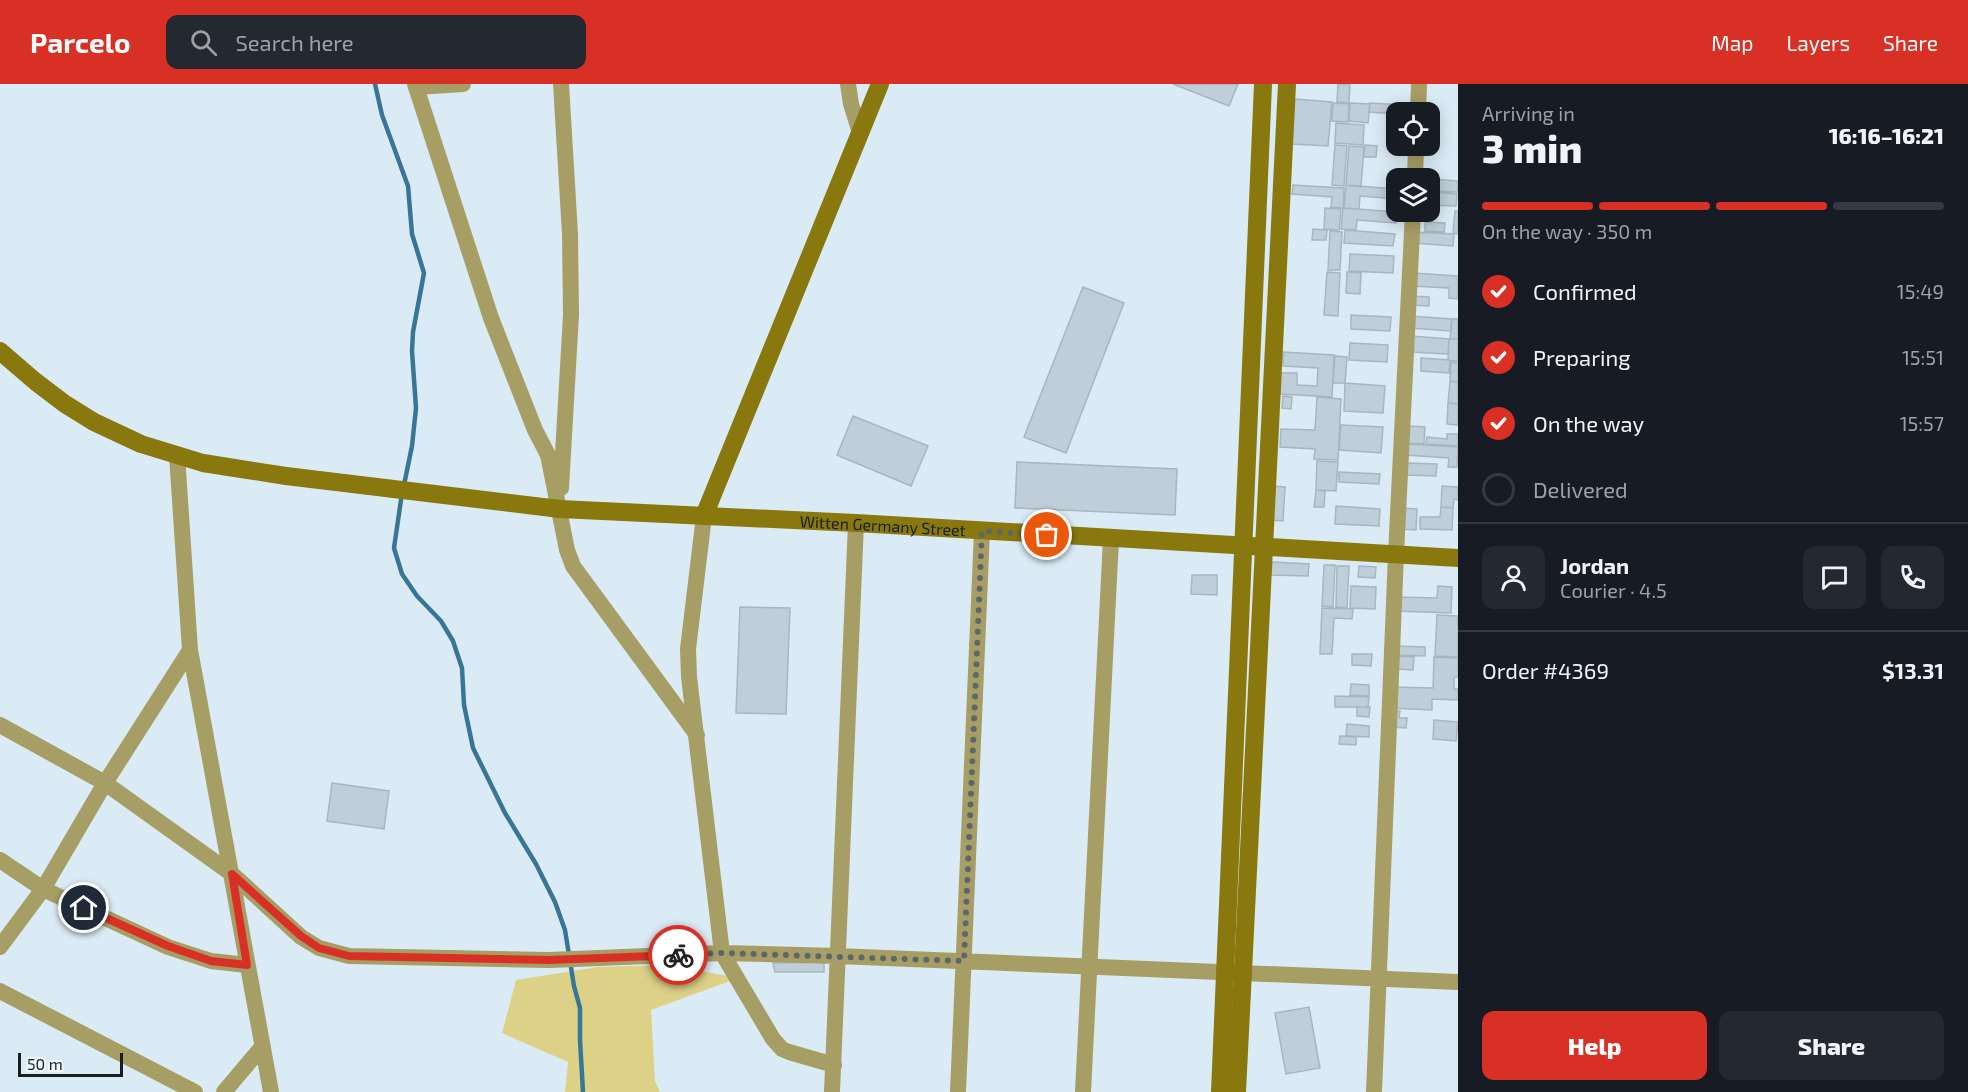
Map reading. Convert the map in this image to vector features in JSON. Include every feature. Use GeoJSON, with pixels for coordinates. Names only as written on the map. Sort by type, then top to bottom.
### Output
{"type":"FeatureCollection","features":[{"type":"Feature","properties":{"kind":"street"},"geometry":{"type":"LineString","coordinates":[[463,84],[416,86],[491,318],[535,430],[548,455],[565,543],[573,566],[697,735]]}},
{"type":"Feature","properties":{"kind":"street"},"geometry":{"type":"LineString","coordinates":[[560,509],[571,315],[570,234],[561,84]]}},
{"type":"Feature","properties":{"kind":"street"},"geometry":{"type":"LineString","coordinates":[[848,84],[851,104],[860,133]]}},
{"type":"Feature","properties":{"kind":"street"},"geometry":{"type":"LineString","coordinates":[[834,1065],[782,1049],[773,1040],[722,953],[688,649],[704,516],[880,84]]}},
{"type":"Feature","properties":{"kind":"street"},"geometry":{"type":"LineString","coordinates":[[1238,1092],[1234,972],[1244,544],[1263,84]]}},
{"type":"Feature","properties":{"kind":"street"},"geometry":{"type":"LineString","coordinates":[[1220,1092],[1234,972],[1264,548],[1287,84]]}},
{"type":"Feature","properties":{"kind":"street"},"geometry":{"type":"LineString","coordinates":[[1418,102],[1419,84]]}},
{"type":"Feature","properties":{"kind":"street"},"geometry":{"type":"LineString","coordinates":[[1374,1092],[1396,554],[1413,222]]}},
{"type":"Feature","properties":{"kind":"street"},"geometry":{"type":"LineString","coordinates":[[1257,223],[1280,225]]}},
{"type":"Feature","properties":{"kind":"street","name":"Witten Germany Street"},"geometry":{"type":"LineString","coordinates":[[0,351],[36,382],[94,422],[141,444],[203,463],[238,469],[560,509],[1244,544],[1264,548],[1458,558]]}},
{"type":"Feature","properties":{"kind":"street"},"geometry":{"type":"LineString","coordinates":[[177,455],[190,650],[271,1092]]}},
{"type":"Feature","properties":{"kind":"street"},"geometry":{"type":"LineString","coordinates":[[832,1092],[856,523]]}},
{"type":"Feature","properties":{"kind":"street"},"geometry":{"type":"LineString","coordinates":[[958,1092],[982,531]]}},
{"type":"Feature","properties":{"kind":"street"},"geometry":{"type":"LineString","coordinates":[[1083,1092],[1111,538]]}},
{"type":"Feature","properties":{"kind":"street"},"geometry":{"type":"LineString","coordinates":[[0,947],[43,889],[105,783],[190,650]]}},
{"type":"Feature","properties":{"kind":"street"},"geometry":{"type":"LineString","coordinates":[[0,725],[105,783],[232,874],[301,936],[319,948],[349,956],[593,960],[722,953],[1458,982]]}},
{"type":"Feature","properties":{"kind":"street"},"geometry":{"type":"LineString","coordinates":[[0,860],[43,889],[168,946],[211,961],[247,965]]}},
{"type":"Feature","properties":{"kind":"street"},"geometry":{"type":"LineString","coordinates":[[0,991],[195,1092]]}},
{"type":"Feature","properties":{"kind":"street"},"geometry":{"type":"LineString","coordinates":[[224,1092],[262,1047]]}},
{"type":"Feature","properties":{"kind":"shaded area"},"geometry":{"type":"Polygon","coordinates":[[[669,965],[738,978],[651,1010],[655,1081],[660,1092],[565,1092],[568,1062],[502,1033],[516,980],[598,967],[669,965]]]}},
{"type":"Feature","properties":{"kind":"building"},"geometry":{"type":"Polygon","coordinates":[[[1173,84],[1238,84],[1229,106],[1173,84]]]}},
{"type":"Feature","properties":{"kind":"building"},"geometry":{"type":"Polygon","coordinates":[[[1338,84],[1350,84],[1349,103],[1337,102],[1338,84]]]}},
{"type":"Feature","properties":{"kind":"building"},"geometry":{"type":"Polygon","coordinates":[[[1295,99],[1332,102],[1328,146],[1292,144],[1295,99]]]}},
{"type":"Feature","properties":{"kind":"building"},"geometry":{"type":"Polygon","coordinates":[[[1333,103],[1349,104],[1348,122],[1332,121],[1333,103]]]}},
{"type":"Feature","properties":{"kind":"building"},"geometry":{"type":"Polygon","coordinates":[[[1350,103],[1370,104],[1368,123],[1349,121],[1350,103]]]}},
{"type":"Feature","properties":{"kind":"building"},"geometry":{"type":"Polygon","coordinates":[[[1370,103],[1386,104],[1386,113],[1369,112],[1370,103]]]}},
{"type":"Feature","properties":{"kind":"building"},"geometry":{"type":"Polygon","coordinates":[[[1336,123],[1364,125],[1363,145],[1335,143],[1336,123]]]}},
{"type":"Feature","properties":{"kind":"building"},"geometry":{"type":"Polygon","coordinates":[[[1335,145],[1347,146],[1344,186],[1332,185],[1335,145]]]}},
{"type":"Feature","properties":{"kind":"building"},"geometry":{"type":"Polygon","coordinates":[[[1365,145],[1377,146],[1376,157],[1364,157],[1365,145]]]}},
{"type":"Feature","properties":{"kind":"building"},"geometry":{"type":"Polygon","coordinates":[[[1349,146],[1364,147],[1361,187],[1346,185],[1349,146]]]}},
{"type":"Feature","properties":{"kind":"building"},"geometry":{"type":"Polygon","coordinates":[[[1440,180],[1458,181],[1458,192],[1440,191],[1440,180]]]}},
{"type":"Feature","properties":{"kind":"building"},"geometry":{"type":"Polygon","coordinates":[[[1293,185],[1344,188],[1343,208],[1331,207],[1332,197],[1292,194],[1293,185]]]}},
{"type":"Feature","properties":{"kind":"building"},"geometry":{"type":"Polygon","coordinates":[[[1346,185],[1386,188],[1386,198],[1360,196],[1359,209],[1344,208],[1346,185]]]}},
{"type":"Feature","properties":{"kind":"building"},"geometry":{"type":"Polygon","coordinates":[[[1440,193],[1457,194],[1456,206],[1440,205],[1440,193]]]}},
{"type":"Feature","properties":{"kind":"building"},"geometry":{"type":"Polygon","coordinates":[[[1325,208],[1341,209],[1339,230],[1324,229],[1325,208]]]}},
{"type":"Feature","properties":{"kind":"building"},"geometry":{"type":"Polygon","coordinates":[[[1343,208],[1386,211],[1386,222],[1396,222],[1396,223],[1357,220],[1356,230],[1341,229],[1343,208]]]}},
{"type":"Feature","properties":{"kind":"building"},"geometry":{"type":"Polygon","coordinates":[[[1455,211],[1458,211],[1458,234],[1453,233],[1455,211]]]}},
{"type":"Feature","properties":{"kind":"building"},"geometry":{"type":"Polygon","coordinates":[[[1425,222],[1445,223],[1444,232],[1425,231],[1425,222]]]}},
{"type":"Feature","properties":{"kind":"building"},"geometry":{"type":"Polygon","coordinates":[[[1313,229],[1327,230],[1326,240],[1312,240],[1313,229]]]}},
{"type":"Feature","properties":{"kind":"building"},"geometry":{"type":"Polygon","coordinates":[[[1345,230],[1395,234],[1393,246],[1344,243],[1345,230]]]}},
{"type":"Feature","properties":{"kind":"building"},"geometry":{"type":"Polygon","coordinates":[[[1330,231],[1342,232],[1340,270],[1328,270],[1330,231]]]}},
{"type":"Feature","properties":{"kind":"building"},"geometry":{"type":"Polygon","coordinates":[[[1415,232],[1454,234],[1453,246],[1414,243],[1415,232]]]}},
{"type":"Feature","properties":{"kind":"building"},"geometry":{"type":"Polygon","coordinates":[[[1350,254],[1394,256],[1393,273],[1349,271],[1350,254]]]}},
{"type":"Feature","properties":{"kind":"building"},"geometry":{"type":"Polygon","coordinates":[[[1327,272],[1340,273],[1338,316],[1324,315],[1327,272]]]}},
{"type":"Feature","properties":{"kind":"building"},"geometry":{"type":"Polygon","coordinates":[[[1347,272],[1361,273],[1360,294],[1346,293],[1347,272]]]}},
{"type":"Feature","properties":{"kind":"building"},"geometry":{"type":"Polygon","coordinates":[[[1413,273],[1458,276],[1458,299],[1449,298],[1449,288],[1412,286],[1413,273]]]}},
{"type":"Feature","properties":{"kind":"building"},"geometry":{"type":"Polygon","coordinates":[[[1083,287],[1124,303],[1066,453],[1024,437],[1083,287]]]}},
{"type":"Feature","properties":{"kind":"building"},"geometry":{"type":"Polygon","coordinates":[[[1412,296],[1429,297],[1429,306],[1412,305],[1412,296]]]}},
{"type":"Feature","properties":{"kind":"building"},"geometry":{"type":"Polygon","coordinates":[[[1351,315],[1391,317],[1390,331],[1351,329],[1351,315]]]}},
{"type":"Feature","properties":{"kind":"building"},"geometry":{"type":"Polygon","coordinates":[[[1410,316],[1452,319],[1451,331],[1409,328],[1410,316]]]}},
{"type":"Feature","properties":{"kind":"building"},"geometry":{"type":"Polygon","coordinates":[[[1452,319],[1458,319],[1458,339],[1450,339],[1452,319]]]}},
{"type":"Feature","properties":{"kind":"building"},"geometry":{"type":"Polygon","coordinates":[[[1411,336],[1449,339],[1448,354],[1410,352],[1411,336]]]}},
{"type":"Feature","properties":{"kind":"building"},"geometry":{"type":"Polygon","coordinates":[[[1449,339],[1458,339],[1458,361],[1448,360],[1449,339]]]}},
{"type":"Feature","properties":{"kind":"building"},"geometry":{"type":"Polygon","coordinates":[[[1350,343],[1388,345],[1387,362],[1349,360],[1350,343]]]}},
{"type":"Feature","properties":{"kind":"building"},"geometry":{"type":"Polygon","coordinates":[[[1283,352],[1334,355],[1332,397],[1280,394],[1281,373],[1297,373],[1297,385],[1317,386],[1318,368],[1283,366],[1283,352]]]}},
{"type":"Feature","properties":{"kind":"building"},"geometry":{"type":"Polygon","coordinates":[[[1335,356],[1347,357],[1345,383],[1333,383],[1335,356]]]}},
{"type":"Feature","properties":{"kind":"building"},"geometry":{"type":"Polygon","coordinates":[[[1421,358],[1450,360],[1449,373],[1421,371],[1421,358]]]}},
{"type":"Feature","properties":{"kind":"building"},"geometry":{"type":"Polygon","coordinates":[[[1451,362],[1458,363],[1458,382],[1450,381],[1451,362]]]}},
{"type":"Feature","properties":{"kind":"building"},"geometry":{"type":"Polygon","coordinates":[[[1450,381],[1458,382],[1458,404],[1448,403],[1450,381]]]}},
{"type":"Feature","properties":{"kind":"building"},"geometry":{"type":"Polygon","coordinates":[[[1345,383],[1385,386],[1383,413],[1344,411],[1345,383]]]}},
{"type":"Feature","properties":{"kind":"building"},"geometry":{"type":"Polygon","coordinates":[[[1283,396],[1292,397],[1291,409],[1282,408],[1283,396]]]}},
{"type":"Feature","properties":{"kind":"building"},"geometry":{"type":"Polygon","coordinates":[[[1317,397],[1341,399],[1338,460],[1314,459],[1315,449],[1280,447],[1281,429],[1315,430],[1317,397]]]}},
{"type":"Feature","properties":{"kind":"building"},"geometry":{"type":"Polygon","coordinates":[[[1448,403],[1458,404],[1458,425],[1447,424],[1448,403]]]}},
{"type":"Feature","properties":{"kind":"building"},"geometry":{"type":"Polygon","coordinates":[[[853,416],[928,446],[911,486],[837,455],[853,416]]]}},
{"type":"Feature","properties":{"kind":"building"},"geometry":{"type":"Polygon","coordinates":[[[1341,425],[1383,427],[1381,453],[1339,450],[1341,425]]]}},
{"type":"Feature","properties":{"kind":"building"},"geometry":{"type":"Polygon","coordinates":[[[1408,426],[1425,427],[1424,444],[1406,443],[1408,426]]]}},
{"type":"Feature","properties":{"kind":"building"},"geometry":{"type":"Polygon","coordinates":[[[1447,434],[1458,434],[1458,446],[1426,444],[1427,437],[1447,439],[1447,434]]]}},
{"type":"Feature","properties":{"kind":"building"},"geometry":{"type":"Polygon","coordinates":[[[1406,444],[1458,447],[1457,467],[1448,467],[1449,458],[1405,455],[1406,444]]]}},
{"type":"Feature","properties":{"kind":"building"},"geometry":{"type":"Polygon","coordinates":[[[1317,461],[1338,462],[1336,491],[1316,490],[1317,461]]]}},
{"type":"Feature","properties":{"kind":"building"},"geometry":{"type":"Polygon","coordinates":[[[1017,462],[1177,469],[1175,515],[1015,508],[1017,462]]]}},
{"type":"Feature","properties":{"kind":"building"},"geometry":{"type":"Polygon","coordinates":[[[1407,463],[1437,464],[1436,476],[1406,475],[1407,463]]]}},
{"type":"Feature","properties":{"kind":"building"},"geometry":{"type":"Polygon","coordinates":[[[1339,472],[1380,474],[1379,484],[1339,482],[1339,472]]]}},
{"type":"Feature","properties":{"kind":"building"},"geometry":{"type":"Polygon","coordinates":[[[1273,486],[1285,487],[1283,521],[1271,520],[1273,486]]]}},
{"type":"Feature","properties":{"kind":"building"},"geometry":{"type":"Polygon","coordinates":[[[1442,486],[1458,487],[1458,500],[1454,499],[1453,508],[1441,507],[1442,486]]]}},
{"type":"Feature","properties":{"kind":"building"},"geometry":{"type":"Polygon","coordinates":[[[1316,490],[1325,491],[1324,507],[1314,507],[1316,490]]]}},
{"type":"Feature","properties":{"kind":"building"},"geometry":{"type":"Polygon","coordinates":[[[1336,506],[1380,509],[1379,526],[1335,524],[1336,506]]]}},
{"type":"Feature","properties":{"kind":"building"},"geometry":{"type":"Polygon","coordinates":[[[1441,507],[1453,508],[1452,530],[1420,529],[1420,517],[1440,517],[1441,507]]]}},
{"type":"Feature","properties":{"kind":"building"},"geometry":{"type":"Polygon","coordinates":[[[1400,508],[1417,509],[1416,530],[1399,529],[1400,508]]]}},
{"type":"Feature","properties":{"kind":"building"},"geometry":{"type":"Polygon","coordinates":[[[1272,562],[1309,564],[1308,576],[1271,575],[1272,562]]]}},
{"type":"Feature","properties":{"kind":"building"},"geometry":{"type":"Polygon","coordinates":[[[1324,565],[1335,565],[1333,607],[1322,606],[1324,565]]]}},
{"type":"Feature","properties":{"kind":"building"},"geometry":{"type":"Polygon","coordinates":[[[1337,566],[1349,566],[1347,608],[1336,607],[1337,566]]]}},
{"type":"Feature","properties":{"kind":"building"},"geometry":{"type":"Polygon","coordinates":[[[1359,566],[1376,567],[1375,578],[1358,577],[1359,566]]]}},
{"type":"Feature","properties":{"kind":"building"},"geometry":{"type":"Polygon","coordinates":[[[1192,575],[1217,575],[1217,595],[1191,594],[1192,575]]]}},
{"type":"Feature","properties":{"kind":"building"},"geometry":{"type":"Polygon","coordinates":[[[1351,586],[1376,587],[1375,609],[1350,608],[1351,586]]]}},
{"type":"Feature","properties":{"kind":"building"},"geometry":{"type":"Polygon","coordinates":[[[1438,586],[1452,587],[1451,613],[1396,611],[1397,597],[1437,598],[1438,586]]]}},
{"type":"Feature","properties":{"kind":"building"},"geometry":{"type":"Polygon","coordinates":[[[740,607],[790,608],[786,714],[736,713],[740,607]]]}},
{"type":"Feature","properties":{"kind":"building"},"geometry":{"type":"Polygon","coordinates":[[[1322,608],[1353,609],[1352,619],[1334,618],[1332,654],[1320,654],[1322,608]]]}},
{"type":"Feature","properties":{"kind":"building"},"geometry":{"type":"Polygon","coordinates":[[[1437,615],[1458,616],[1458,657],[1435,656],[1437,615]]]}},
{"type":"Feature","properties":{"kind":"building"},"geometry":{"type":"Polygon","coordinates":[[[1395,646],[1425,647],[1425,656],[1395,655],[1395,646]]]}},
{"type":"Feature","properties":{"kind":"building"},"geometry":{"type":"Polygon","coordinates":[[[1352,654],[1372,654],[1371,666],[1352,665],[1352,654]]]}},
{"type":"Feature","properties":{"kind":"building"},"geometry":{"type":"Polygon","coordinates":[[[1397,656],[1414,657],[1413,670],[1396,669],[1397,656]]]}},
{"type":"Feature","properties":{"kind":"building"},"geometry":{"type":"Polygon","coordinates":[[[1434,657],[1458,658],[1458,677],[1454,677],[1454,689],[1458,689],[1458,700],[1432,699],[1432,710],[1392,708],[1392,687],[1433,688],[1434,657]]]}},
{"type":"Feature","properties":{"kind":"building"},"geometry":{"type":"Polygon","coordinates":[[[1351,684],[1369,685],[1369,696],[1350,695],[1351,684]]]}},
{"type":"Feature","properties":{"kind":"building"},"geometry":{"type":"Polygon","coordinates":[[[1335,696],[1369,697],[1368,707],[1335,707],[1335,696]]]}},
{"type":"Feature","properties":{"kind":"building"},"geometry":{"type":"Polygon","coordinates":[[[1357,707],[1370,707],[1369,717],[1357,716],[1357,707]]]}},
{"type":"Feature","properties":{"kind":"building"},"geometry":{"type":"Polygon","coordinates":[[[1393,711],[1400,711],[1399,718],[1407,718],[1406,728],[1391,727],[1393,711]]]}},
{"type":"Feature","properties":{"kind":"building"},"geometry":{"type":"Polygon","coordinates":[[[1434,720],[1458,722],[1456,741],[1433,739],[1434,720]]]}},
{"type":"Feature","properties":{"kind":"building"},"geometry":{"type":"Polygon","coordinates":[[[1347,724],[1369,726],[1369,737],[1346,736],[1347,724]]]}},
{"type":"Feature","properties":{"kind":"building"},"geometry":{"type":"Polygon","coordinates":[[[1340,736],[1356,737],[1356,745],[1339,744],[1340,736]]]}},
{"type":"Feature","properties":{"kind":"building"},"geometry":{"type":"Polygon","coordinates":[[[332,783],[389,791],[384,829],[327,821],[332,783]]]}},
{"type":"Feature","properties":{"kind":"building"},"geometry":{"type":"Polygon","coordinates":[[[824,962],[824,972],[775,972],[773,963],[824,962]]]}},
{"type":"Feature","properties":{"kind":"building"},"geometry":{"type":"Polygon","coordinates":[[[1309,1007],[1320,1068],[1286,1074],[1275,1013],[1309,1007]]]}},
{"type":"Feature","properties":{"kind":"waterway"},"geometry":{"type":"LineString","coordinates":[[375,84],[382,115],[408,186],[412,234],[424,273],[413,332],[416,408],[412,446],[404,485]]}},
{"type":"Feature","properties":{"kind":"waterway"},"geometry":{"type":"LineString","coordinates":[[402,493],[394,548],[402,574],[417,596],[441,621],[453,641],[462,668],[464,705],[473,748],[505,813],[536,864],[555,902],[565,930],[580,1008],[583,1092]]}},
{"type":"Feature","properties":{"kind":"way so far"},"geometry":{"type":"LineString","coordinates":[[678,955],[722,953],[964,961],[982,531],[1047,535]]}},
{"type":"Feature","properties":{"kind":"route"},"geometry":{"type":"LineString","coordinates":[[84,908],[168,946],[211,961],[247,965],[232,874],[301,936],[319,948],[349,956],[593,960],[678,955]]}}]}
